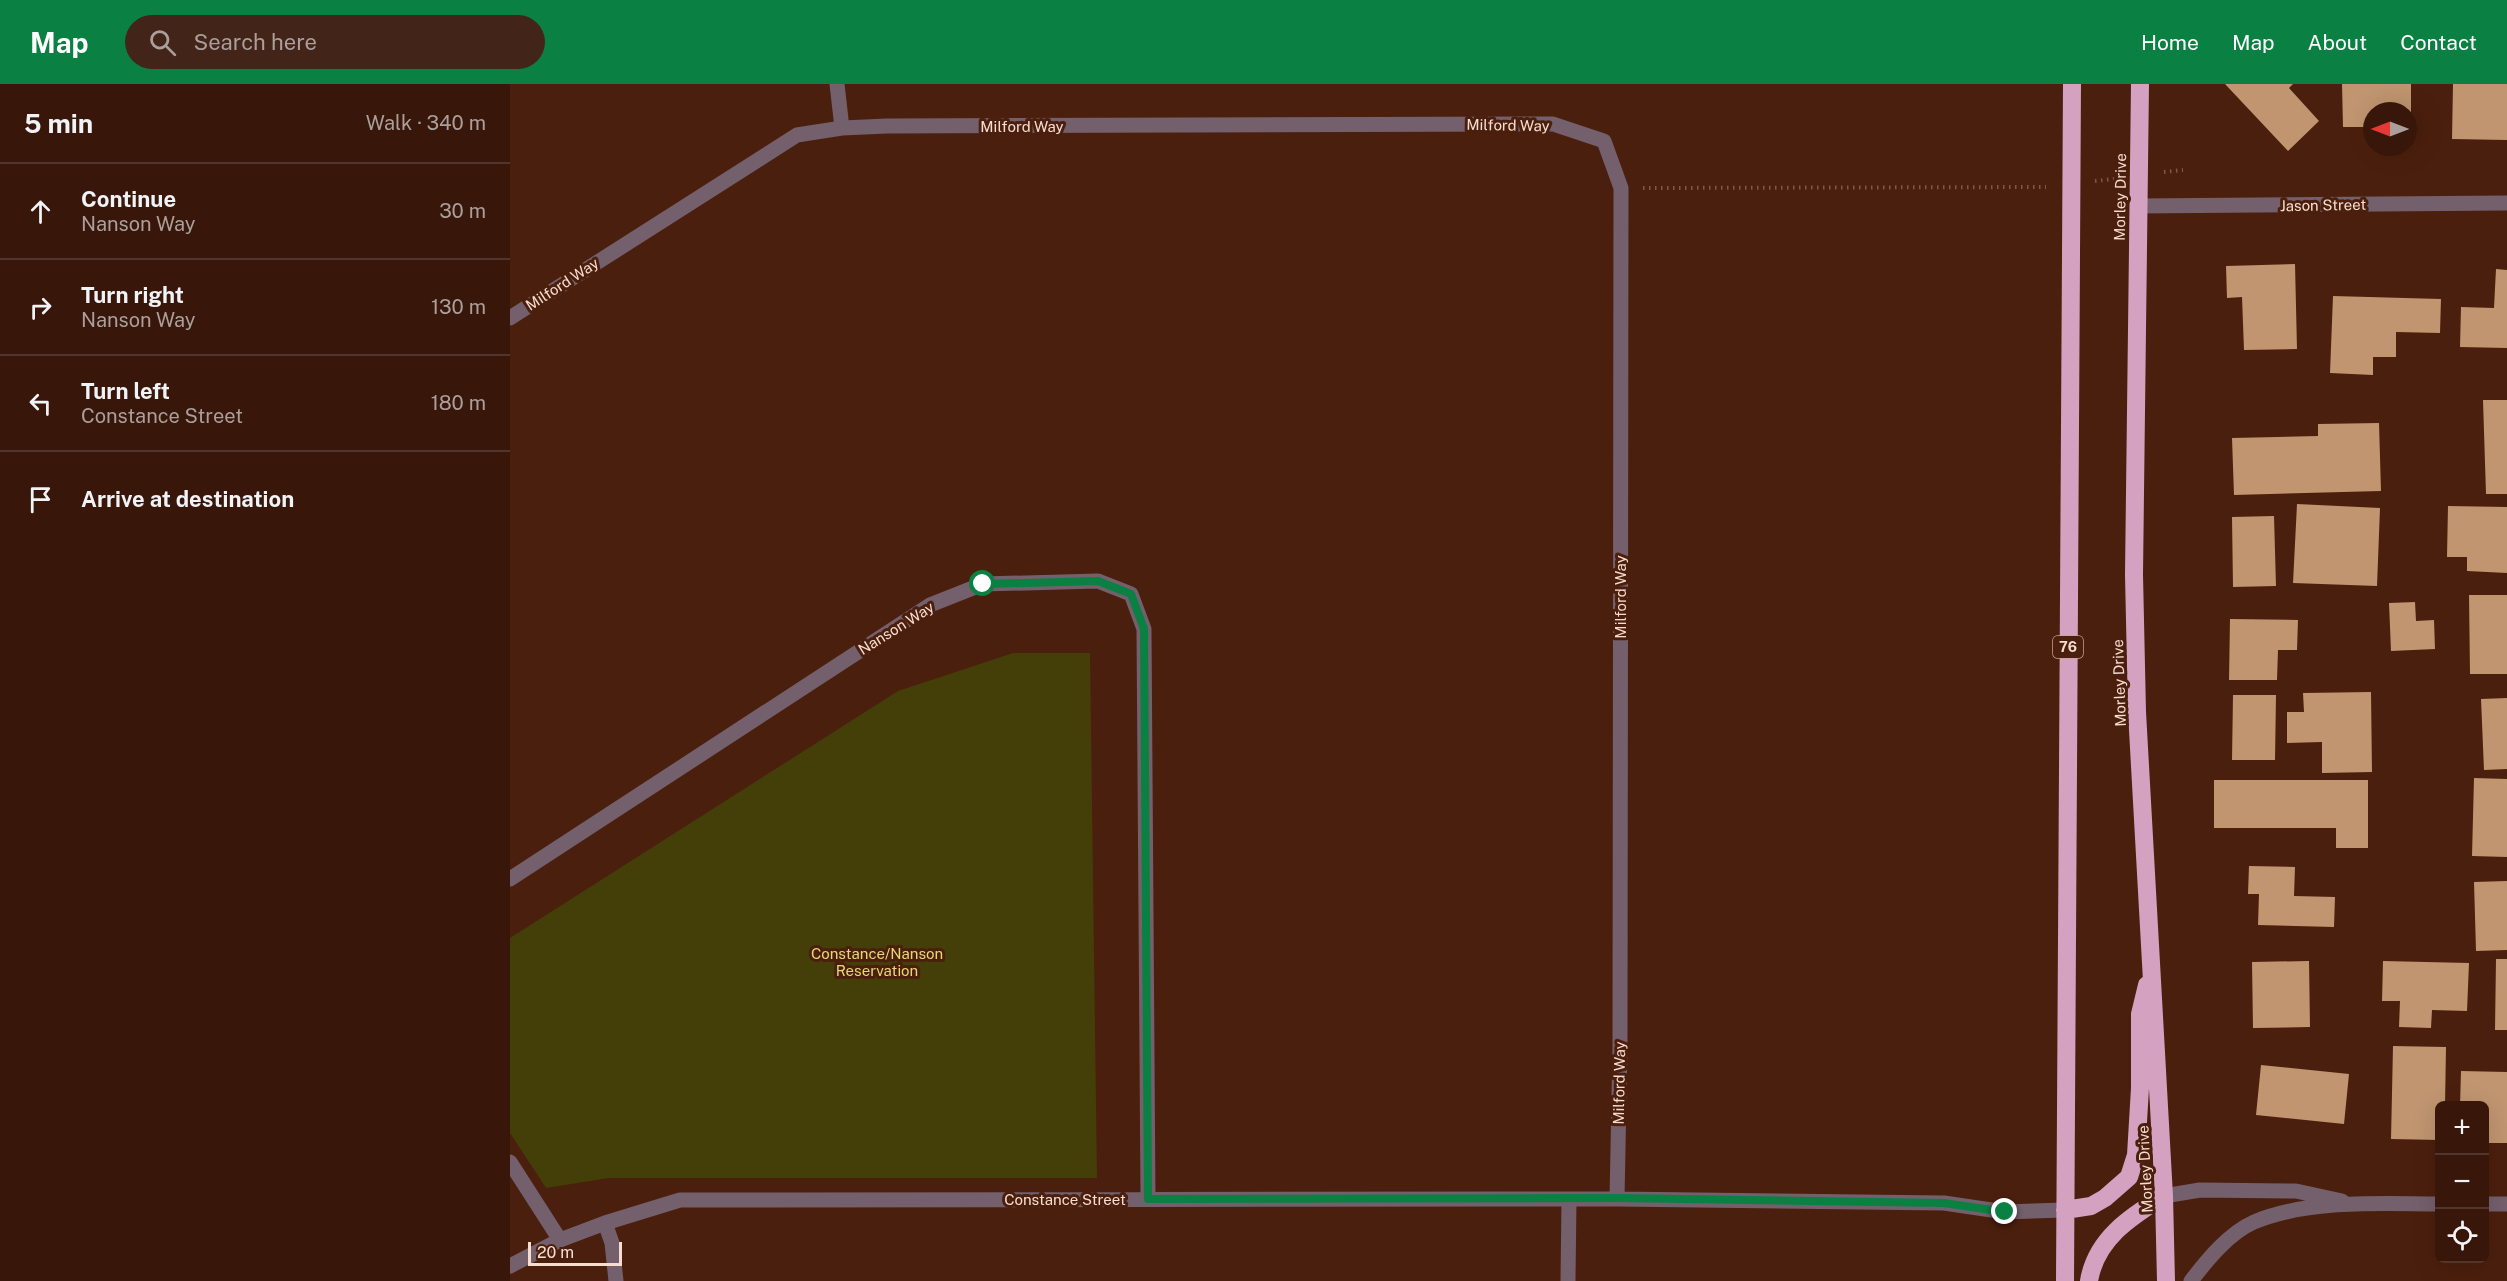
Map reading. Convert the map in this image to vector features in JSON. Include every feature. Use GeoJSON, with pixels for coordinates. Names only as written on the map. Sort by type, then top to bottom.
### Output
{"type":"FeatureCollection","features":[{"type":"Feature","properties":{"kind":"highway","name":"76"},"geometry":{"type":"LineString","coordinates":[[2065,1281],[2072,84]]}},
{"type":"Feature","properties":{"kind":"highway","name":"Morley Drive"},"geometry":{"type":"LineString","coordinates":[[2140,84],[2135,587],[2137,712],[2164,1196],[2166,1281]]}},
{"type":"Feature","properties":{"kind":"highway"},"geometry":{"type":"LineString","coordinates":[[2065,1210],[2091,1206],[2105,1198],[2129,1177],[2136,1155],[2140,1088],[2140,1014],[2152,963]]}},
{"type":"Feature","properties":{"kind":"highway"},"geometry":{"type":"LineString","coordinates":[[2089,1281],[2102,1244],[2132,1216],[2164,1196]]}},
{"type":"Feature","properties":{"kind":"street"},"geometry":{"type":"LineString","coordinates":[[837,84],[842,128]]}},
{"type":"Feature","properties":{"kind":"street","name":"Milford Way"},"geometry":{"type":"LineString","coordinates":[[510,318],[797,135],[842,128],[1553,124],[1604,141],[1621,188],[1620,1047],[1617,1198]]}},
{"type":"Feature","properties":{"kind":"street","name":"Jason Street"},"geometry":{"type":"LineString","coordinates":[[2138,206],[2507,203]]}},
{"type":"Feature","properties":{"kind":"street","name":"Nanson Way"},"geometry":{"type":"LineString","coordinates":[[510,879],[930,605],[983,584],[1098,581],[1131,594],[1144,629],[1148,1199]]}},
{"type":"Feature","properties":{"kind":"street"},"geometry":{"type":"LineString","coordinates":[[510,1162],[560,1240]]}},
{"type":"Feature","properties":{"kind":"street"},"geometry":{"type":"LineString","coordinates":[[2164,1196],[2200,1190],[2296,1191],[2354,1204]]}},
{"type":"Feature","properties":{"kind":"street"},"geometry":{"type":"LineString","coordinates":[[1568,1281],[1569,1198]]}},
{"type":"Feature","properties":{"kind":"street","name":"Constance Street"},"geometry":{"type":"LineString","coordinates":[[510,1266],[560,1240],[605,1223],[680,1200],[1617,1198],[1944,1203],[2005,1212],[2065,1210]]}},
{"type":"Feature","properties":{"kind":"street"},"geometry":{"type":"LineString","coordinates":[[2191,1281],[2235,1233],[2253,1222],[2286,1212],[2354,1204],[2435,1204]]}},
{"type":"Feature","properties":{"kind":"street"},"geometry":{"type":"LineString","coordinates":[[2489,1204],[2507,1204]]}},
{"type":"Feature","properties":{"kind":"street"},"geometry":{"type":"LineString","coordinates":[[605,1223],[612,1243],[616,1281]]}},
{"type":"Feature","properties":{"kind":"path"},"geometry":{"type":"LineString","coordinates":[[1621,188],[2038,188]]}},
{"type":"Feature","properties":{"kind":"green space","name":"Constance/Nanson Reservation"},"geometry":{"type":"Polygon","coordinates":[[[1013,653],[1090,653],[1097,1178],[609,1178],[546,1188],[510,1133],[510,938],[898,691],[1013,653]]]}},
{"type":"Feature","properties":{"kind":"building"},"geometry":{"type":"Polygon","coordinates":[[[2225,84],[2293,84],[2289,88],[2319,121],[2288,151],[2225,84]]]}},
{"type":"Feature","properties":{"kind":"building"},"geometry":{"type":"Polygon","coordinates":[[[2342,84],[2411,84],[2411,102],[2363,102],[2363,127],[2343,127],[2342,84]]]}},
{"type":"Feature","properties":{"kind":"building"},"geometry":{"type":"Polygon","coordinates":[[[2453,84],[2507,84],[2507,140],[2452,139],[2453,84]]]}},
{"type":"Feature","properties":{"kind":"building"},"geometry":{"type":"Polygon","coordinates":[[[2295,264],[2297,349],[2244,350],[2242,297],[2227,298],[2226,266],[2295,264]]]}},
{"type":"Feature","properties":{"kind":"building"},"geometry":{"type":"Polygon","coordinates":[[[2496,269],[2507,270],[2507,348],[2460,347],[2461,307],[2494,308],[2496,269]]]}},
{"type":"Feature","properties":{"kind":"building"},"geometry":{"type":"Polygon","coordinates":[[[2333,296],[2441,299],[2440,333],[2396,332],[2396,357],[2373,357],[2373,375],[2330,373],[2333,296]]]}},
{"type":"Feature","properties":{"kind":"building"},"geometry":{"type":"Polygon","coordinates":[[[2483,400],[2507,400],[2507,494],[2486,494],[2483,400]]]}},
{"type":"Feature","properties":{"kind":"building"},"geometry":{"type":"Polygon","coordinates":[[[2379,423],[2381,491],[2234,495],[2232,438],[2318,436],[2318,424],[2379,423]]]}},
{"type":"Feature","properties":{"kind":"building"},"geometry":{"type":"Polygon","coordinates":[[[2297,504],[2380,508],[2377,586],[2293,583],[2297,504]]]}},
{"type":"Feature","properties":{"kind":"building"},"geometry":{"type":"Polygon","coordinates":[[[2448,506],[2507,507],[2507,573],[2467,571],[2467,557],[2447,557],[2448,506]]]}},
{"type":"Feature","properties":{"kind":"building"},"geometry":{"type":"Polygon","coordinates":[[[2274,516],[2276,586],[2233,587],[2232,517],[2274,516]]]}},
{"type":"Feature","properties":{"kind":"building"},"geometry":{"type":"Polygon","coordinates":[[[2469,595],[2507,595],[2507,674],[2470,674],[2469,595]]]}},
{"type":"Feature","properties":{"kind":"building"},"geometry":{"type":"Polygon","coordinates":[[[2415,602],[2416,621],[2434,620],[2435,649],[2391,651],[2389,603],[2415,602]]]}},
{"type":"Feature","properties":{"kind":"building"},"geometry":{"type":"Polygon","coordinates":[[[2230,619],[2298,620],[2297,650],[2278,650],[2277,680],[2229,680],[2230,619]]]}},
{"type":"Feature","properties":{"kind":"building"},"geometry":{"type":"Polygon","coordinates":[[[2371,692],[2372,772],[2322,773],[2322,742],[2287,743],[2287,712],[2304,712],[2303,693],[2371,692]]]}},
{"type":"Feature","properties":{"kind":"building"},"geometry":{"type":"Polygon","coordinates":[[[2233,695],[2276,695],[2275,760],[2232,760],[2233,695]]]}},
{"type":"Feature","properties":{"kind":"building"},"geometry":{"type":"Polygon","coordinates":[[[2507,698],[2507,769],[2484,770],[2481,699],[2507,698]]]}},
{"type":"Feature","properties":{"kind":"building"},"geometry":{"type":"Polygon","coordinates":[[[2474,778],[2507,779],[2507,857],[2472,856],[2474,778]]]}},
{"type":"Feature","properties":{"kind":"building"},"geometry":{"type":"Polygon","coordinates":[[[2214,780],[2368,780],[2368,848],[2336,848],[2336,828],[2214,828],[2214,780]]]}},
{"type":"Feature","properties":{"kind":"building"},"geometry":{"type":"Polygon","coordinates":[[[2249,866],[2295,867],[2294,896],[2335,897],[2334,927],[2258,925],[2259,894],[2248,894],[2249,866]]]}},
{"type":"Feature","properties":{"kind":"building"},"geometry":{"type":"Polygon","coordinates":[[[2507,881],[2507,950],[2476,951],[2474,882],[2507,881]]]}},
{"type":"Feature","properties":{"kind":"building"},"geometry":{"type":"Polygon","coordinates":[[[2496,959],[2507,959],[2507,1030],[2495,1030],[2496,959]]]}},
{"type":"Feature","properties":{"kind":"building"},"geometry":{"type":"Polygon","coordinates":[[[2309,961],[2310,1027],[2253,1028],[2252,962],[2309,961]]]}},
{"type":"Feature","properties":{"kind":"building"},"geometry":{"type":"Polygon","coordinates":[[[2383,961],[2469,963],[2467,1011],[2432,1010],[2431,1028],[2399,1027],[2400,1001],[2382,1001],[2383,961]]]}},
{"type":"Feature","properties":{"kind":"building"},"geometry":{"type":"Polygon","coordinates":[[[2393,1046],[2446,1047],[2445,1101],[2435,1101],[2435,1140],[2391,1139],[2393,1046]]]}},
{"type":"Feature","properties":{"kind":"building"},"geometry":{"type":"Polygon","coordinates":[[[2261,1065],[2349,1074],[2344,1124],[2256,1115],[2261,1065]]]}},
{"type":"Feature","properties":{"kind":"building"},"geometry":{"type":"Polygon","coordinates":[[[2461,1071],[2507,1072],[2507,1143],[2489,1143],[2489,1101],[2460,1101],[2461,1071]]]}},
{"type":"Feature","properties":{"kind":"route"},"geometry":{"type":"LineString","coordinates":[[983,584],[1098,581],[1131,594],[1144,629],[1148,1199],[1617,1198],[1944,1203],[2005,1212]]}}]}
